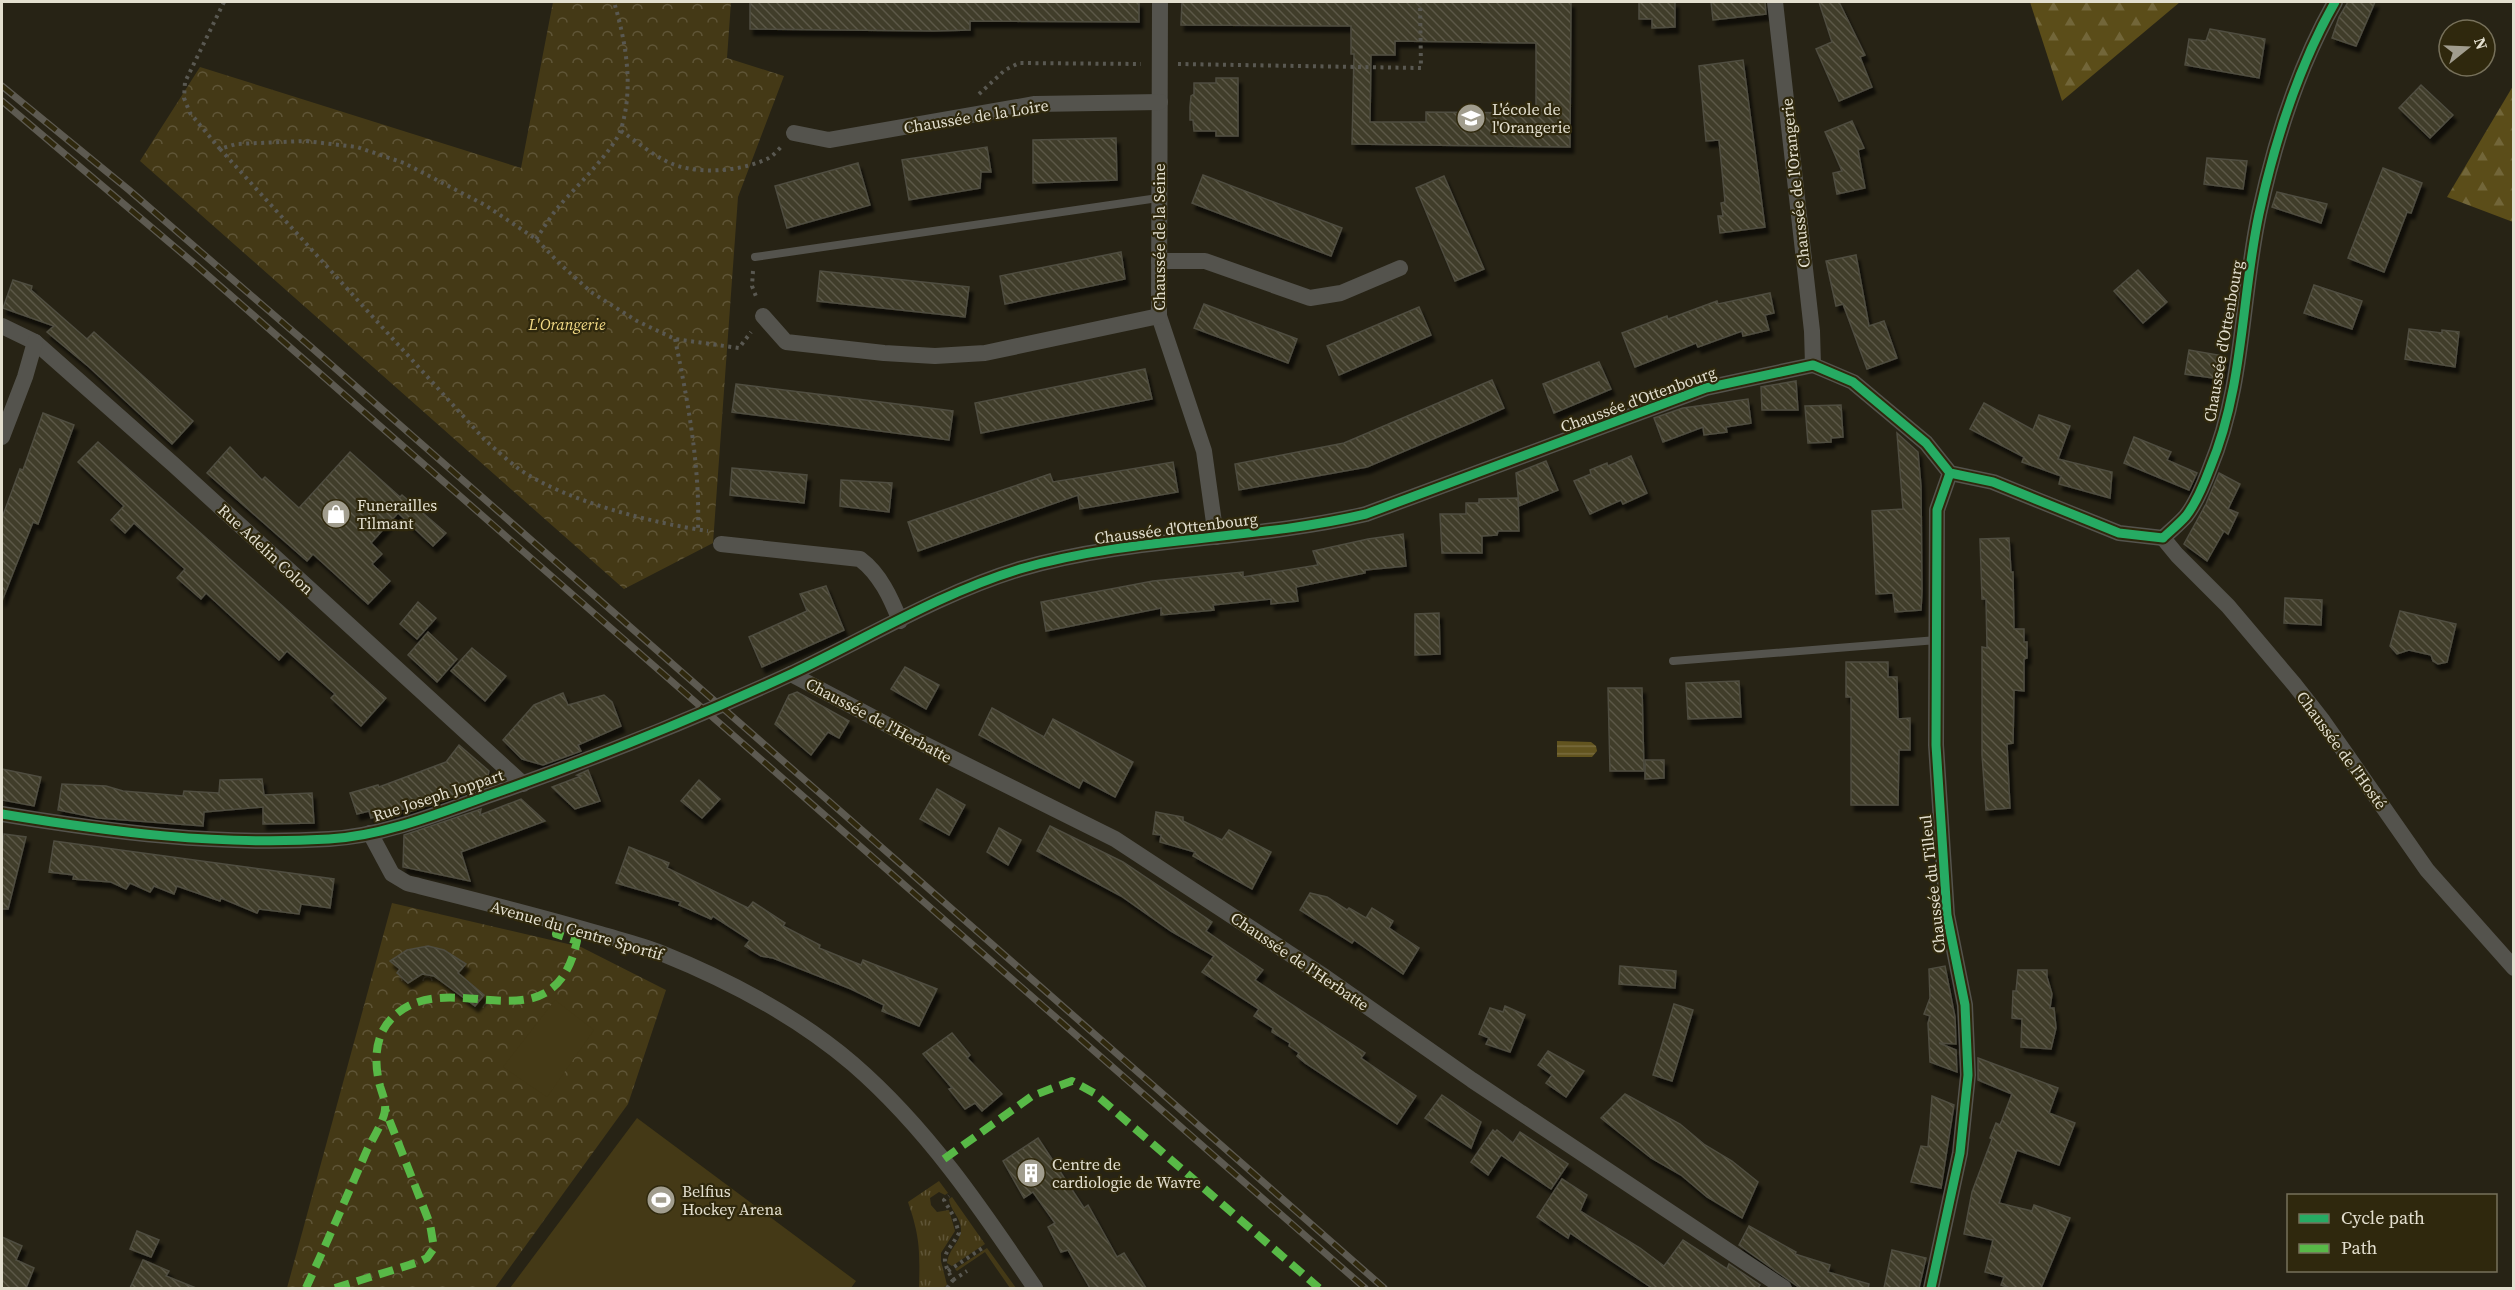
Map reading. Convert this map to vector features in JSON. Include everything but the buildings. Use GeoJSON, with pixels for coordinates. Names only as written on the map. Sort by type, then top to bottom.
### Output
{"type":"FeatureCollection","features":[{"type":"Feature","properties":{"kind":"street","name":"Chaussée de la Seine"},"geometry":{"type":"LineString","coordinates":[[1160,2],[1159,316],[1204,451],[1216,537]]}},
{"type":"Feature","properties":{"kind":"street","name":"Chaussée de l'Orangerie"},"geometry":{"type":"LineString","coordinates":[[1775,2],[1814,365]]}},
{"type":"Feature","properties":{"kind":"street","name":"Chaussée d'Ottenbourg"},"geometry":{"type":"LineString","coordinates":[[2163,538],[2186,515],[2195,501],[2217,452],[2226,425],[2259,216],[2275,152],[2295,87],[2323,23],[2336,2]]}},
{"type":"Feature","properties":{"kind":"street","name":"Chaussée de la Loire"},"geometry":{"type":"LineString","coordinates":[[794,133],[829,140],[1035,104],[1160,102]]}},
{"type":"Feature","properties":{"kind":"street"},"geometry":{"type":"LineString","coordinates":[[1159,261],[1204,261],[1310,298],[1341,293],[1400,268]]}},
{"type":"Feature","properties":{"kind":"street"},"geometry":{"type":"LineString","coordinates":[[763,316],[786,342],[935,356],[985,353],[1159,316]]}},
{"type":"Feature","properties":{"kind":"street","name":"Rue Adelin Colon"},"geometry":{"type":"LineString","coordinates":[[2,326],[35,342],[174,465],[523,784]]}},
{"type":"Feature","properties":{"kind":"street"},"geometry":{"type":"LineString","coordinates":[[2,437],[25,377],[35,342]]}},
{"type":"Feature","properties":{"kind":"street"},"geometry":{"type":"LineString","coordinates":[[1814,365],[1853,382],[1926,443],[1950,473],[1993,482],[2119,533],[2163,538]]}},
{"type":"Feature","properties":{"kind":"street","name":"Chaussée d'Ottenbourg"},"geometry":{"type":"LineString","coordinates":[[791,674],[973,586],[1020,569],[1089,553],[1297,528],[1366,514],[1706,388],[1814,365]]}},
{"type":"Feature","properties":{"kind":"street","name":"Chaussée du Tilleul"},"geometry":{"type":"LineString","coordinates":[[1931,1288],[1960,1153],[1968,1075],[1965,1005],[1947,915],[1936,745],[1936,510],[1950,473]]}},
{"type":"Feature","properties":{"kind":"street","name":"Chaussée de l'Hosté"},"geometry":{"type":"LineString","coordinates":[[2163,538],[2228,606],[2294,684],[2323,721],[2427,870],[2514,968]]}},
{"type":"Feature","properties":{"kind":"street"},"geometry":{"type":"LineString","coordinates":[[721,544],[860,559],[868,565],[891,598],[900,621]]}},
{"type":"Feature","properties":{"kind":"street","name":"Rue Joseph Joppart"},"geometry":{"type":"LineString","coordinates":[[2,814],[174,838],[331,839],[370,833],[427,818],[523,784],[656,732],[791,674]]}},
{"type":"Feature","properties":{"kind":"street","name":"Chaussée de l'Herbatte"},"geometry":{"type":"LineString","coordinates":[[791,674],[918,741],[1115,839],[1325,977],[1472,1080],[1784,1288]]}},
{"type":"Feature","properties":{"kind":"street","name":"Avenue du Centre Sportif"},"geometry":{"type":"LineString","coordinates":[[370,833],[392,874],[406,883],[559,922],[659,952],[731,985],[783,1013],[852,1063],[882,1091],[944,1159],[1035,1288]]}},
{"type":"Feature","properties":{"kind":"lane"},"geometry":{"type":"LineString","coordinates":[[755,257],[1158,198]]}},
{"type":"Feature","properties":{"kind":"lane"},"geometry":{"type":"LineString","coordinates":[[1673,662],[1937,640]]}},
{"type":"Feature","properties":{"kind":"path"},"geometry":{"type":"LineString","coordinates":[[224,2],[185,82],[184,98],[190,113],[220,149],[484,439],[520,470],[559,490],[613,510],[712,533],[720,538],[721,544]]}},
{"type":"Feature","properties":{"kind":"path"},"geometry":{"type":"LineString","coordinates":[[536,239],[558,208],[602,158],[621,131],[628,74],[626,45],[614,2]]}},
{"type":"Feature","properties":{"kind":"path"},"geometry":{"type":"LineString","coordinates":[[953,120],[1005,69],[1020,63],[1421,68],[1420,2]]}},
{"type":"Feature","properties":{"kind":"path"},"geometry":{"type":"LineString","coordinates":[[621,131],[645,148],[680,166],[704,170],[729,169],[771,157],[794,133]]}},
{"type":"Feature","properties":{"kind":"path"},"geometry":{"type":"LineString","coordinates":[[220,149],[236,144],[305,141],[357,147],[404,163],[485,205],[536,239],[560,264],[600,298],[627,316],[675,339],[740,348],[763,316],[752,286],[755,257]]}},
{"type":"Feature","properties":{"kind":"path"},"geometry":{"type":"LineString","coordinates":[[675,339],[692,438],[699,508],[698,530]]}},
{"type":"Feature","properties":{"kind":"path"},"geometry":{"type":"LineString","coordinates":[[953,1280],[944,1262],[944,1253],[958,1233],[954,1217],[944,1200],[963,1184]]}},
{"type":"Feature","properties":{"kind":"path"},"geometry":{"type":"LineString","coordinates":[[948,1271],[1000,1237]]}},
{"type":"Feature","properties":{"kind":"path"},"geometry":{"type":"LineString","coordinates":[[947,1288],[953,1280],[967,1271]]}},
{"type":"Feature","properties":{"kind":"green space","name":"L'Orangerie"},"geometry":{"type":"Polygon","coordinates":[[[553,2],[731,2],[727,58],[784,76],[738,197],[713,543],[624,589],[140,161],[200,67],[521,168],[553,2]]]}},
{"type":"Feature","properties":{"kind":"green space"},"geometry":{"type":"Polygon","coordinates":[[[2030,2],[2180,2],[2062,101],[2030,2]]]}},
{"type":"Feature","properties":{"kind":"green space"},"geometry":{"type":"Polygon","coordinates":[[[2513,86],[2514,222],[2447,197],[2513,86]]]}},
{"type":"Feature","properties":{"kind":"green space"},"geometry":{"type":"Polygon","coordinates":[[[392,903],[581,947],[666,990],[628,1104],[495,1288],[287,1288],[392,903]]]}},
{"type":"Feature","properties":{"kind":"green space"},"geometry":{"type":"Polygon","coordinates":[[[555,1000],[594,1030],[547,1097],[503,1067],[555,1000]]]}},
{"type":"Feature","properties":{"kind":"green space","name":"Belfius Hockey Arena"},"geometry":{"type":"Polygon","coordinates":[[[637,1118],[856,1281],[851,1288],[510,1288],[637,1118]]]}},
{"type":"Feature","properties":{"kind":"green space"},"geometry":{"type":"Polygon","coordinates":[[[939,1181],[948,1193],[945,1195],[939,1192],[930,1198],[931,1205],[937,1212],[949,1210],[955,1231],[941,1253],[947,1285],[943,1288],[919,1288],[918,1244],[908,1202],[939,1181]]]}},
{"type":"Feature","properties":{"kind":"green space"},"geometry":{"type":"Polygon","coordinates":[[[952,1197],[985,1244],[952,1266],[947,1263],[948,1258],[959,1238],[961,1229],[950,1203],[949,1199],[952,1197]]]}},
{"type":"Feature","properties":{"kind":"green space"},"geometry":{"type":"Polygon","coordinates":[[[987,1248],[1016,1288],[1010,1288],[985,1252],[957,1271],[955,1269],[987,1248]]]}},
{"type":"Feature","properties":{"kind":"shaded area"},"geometry":{"type":"Polygon","coordinates":[[[1557,741],[1591,742],[1596,746],[1597,751],[1592,757],[1557,757],[1557,741]]]}},
{"type":"Feature","properties":{"kind":"railway"},"geometry":{"type":"LineString","coordinates":[[2,86],[129,190],[311,347],[1384,1288]]}},
{"type":"Feature","properties":{"kind":"railway"},"geometry":{"type":"LineString","coordinates":[[2,101],[196,265],[1365,1288]]}},
{"type":"Feature","properties":{"kind":"marked path"},"geometry":{"type":"LineString","coordinates":[[306,1288],[367,1150],[381,1124],[385,1103],[376,1059],[379,1041],[386,1025],[392,1018],[415,1003],[441,998],[523,1000],[546,993],[564,974],[577,941],[556,934],[559,922]]}},
{"type":"Feature","properties":{"kind":"marked path"},"geometry":{"type":"LineString","coordinates":[[944,1159],[1032,1096],[1072,1081],[1094,1093],[1319,1288]]}},
{"type":"Feature","properties":{"kind":"marked path"},"geometry":{"type":"LineString","coordinates":[[335,1288],[419,1262],[427,1258],[434,1248],[430,1224],[385,1109]]}},
{"type":"Feature","properties":{"kind":"cycle path"},"geometry":{"type":"LineString","coordinates":[[2,814],[124,832],[247,841],[329,839],[390,829],[526,782],[680,723],[793,673],[933,603],[1020,569],[1106,550],[1280,529],[1366,514],[1706,388],[1813,365],[1853,382],[1926,443],[1950,473],[1993,482],[2119,533],[2163,538],[2194,505],[2221,437],[2236,374],[2253,246],[2272,159],[2299,78],[2335,2]]}},
{"type":"Feature","properties":{"kind":"cycle path"},"geometry":{"type":"LineString","coordinates":[[1931,1288],[1960,1153],[1968,1075],[1965,1005],[1947,915],[1936,745],[1937,510],[1950,473]]}},
{"type":"Feature","properties":{"kind":"place","name":"L'école de l'Orangerie"},"geometry":{"type":"Point","coordinates":[1471,118]}},
{"type":"Feature","properties":{"kind":"place","name":"Funerailles Tilmant"},"geometry":{"type":"Point","coordinates":[336,514]}},
{"type":"Feature","properties":{"kind":"place","name":"Centre de cardiologie de Wavre"},"geometry":{"type":"Point","coordinates":[1031,1173]}},
{"type":"Feature","properties":{"kind":"place","name":"Belfius Hockey Arena"},"geometry":{"type":"Point","coordinates":[661,1200]}}]}
